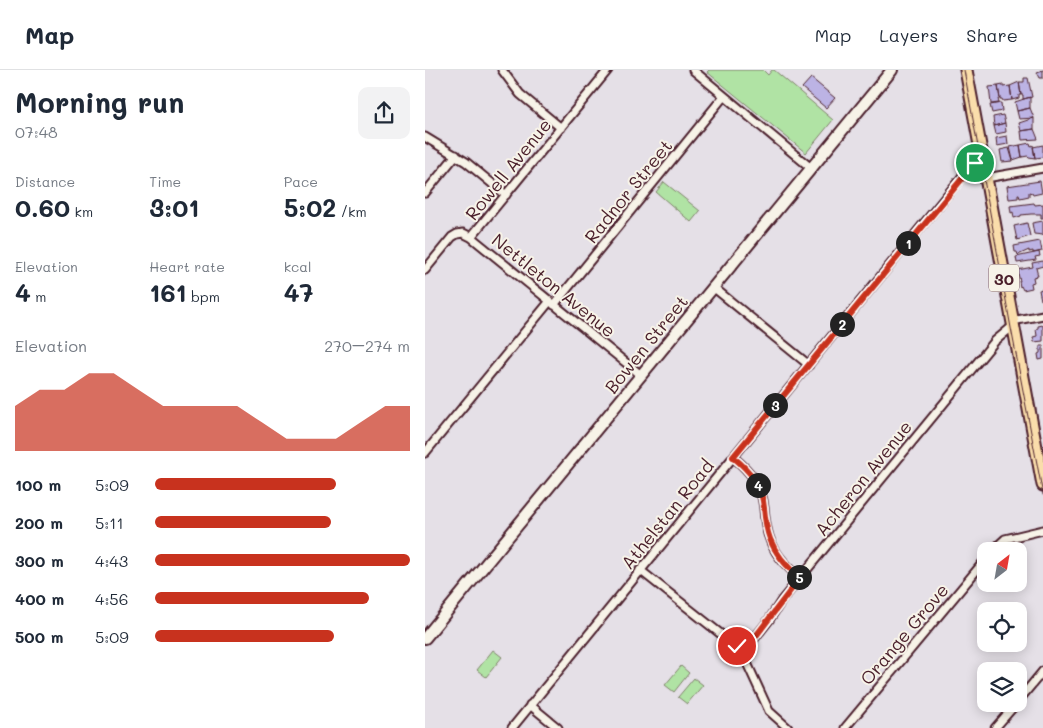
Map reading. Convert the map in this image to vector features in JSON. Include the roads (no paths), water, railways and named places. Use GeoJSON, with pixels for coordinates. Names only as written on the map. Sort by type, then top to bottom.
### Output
{"type":"FeatureCollection","features":[{"type":"Feature","properties":{"kind":"main road","name":"30"},"geometry":{"type":"LineString","coordinates":[[966,70],[1043,485]]}},
{"type":"Feature","properties":{"kind":"street"},"geometry":{"type":"LineString","coordinates":[[502,70],[520,94],[561,128]]}},
{"type":"Feature","properties":{"kind":"street","name":"Rowell Avenue"},"geometry":{"type":"LineString","coordinates":[[425,270],[454,235],[463,233],[471,237],[608,70]]}},
{"type":"Feature","properties":{"kind":"street"},"geometry":{"type":"LineString","coordinates":[[693,70],[811,168]]}},
{"type":"Feature","properties":{"kind":"street","name":"Bowen Street"},"geometry":{"type":"LineString","coordinates":[[425,638],[892,70]]}},
{"type":"Feature","properties":{"kind":"street","name":"Radnor Street"},"geometry":{"type":"LineString","coordinates":[[425,453],[724,96]]}},
{"type":"Feature","properties":{"kind":"street"},"geometry":{"type":"LineString","coordinates":[[425,137],[456,155],[507,195]]}},
{"type":"Feature","properties":{"kind":"street"},"geometry":{"type":"LineString","coordinates":[[425,193],[456,155]]}},
{"type":"Feature","properties":{"kind":"street","name":"Athelstan Road"},"geometry":{"type":"LineString","coordinates":[[511,728],[971,167],[982,160]]}},
{"type":"Feature","properties":{"kind":"street"},"geometry":{"type":"LineString","coordinates":[[986,178],[1043,168]]}},
{"type":"Feature","properties":{"kind":"street","name":"Nettleton Avenue"},"geometry":{"type":"LineString","coordinates":[[471,237],[641,375]]}},
{"type":"Feature","properties":{"kind":"street"},"geometry":{"type":"LineString","coordinates":[[713,287],[809,365]]}},
{"type":"Feature","properties":{"kind":"street"},"geometry":{"type":"LineString","coordinates":[[1012,324],[1043,315]]}},
{"type":"Feature","properties":{"kind":"street","name":"Acheron Avenue"},"geometry":{"type":"LineString","coordinates":[[743,653],[800,578],[995,341],[1012,324]]}},
{"type":"Feature","properties":{"kind":"street"},"geometry":{"type":"LineString","coordinates":[[733,457],[749,470],[756,481],[763,501],[770,541],[782,560],[800,578]]}},
{"type":"Feature","properties":{"kind":"street"},"geometry":{"type":"LineString","coordinates":[[1002,542],[1005,539],[1043,530]]}},
{"type":"Feature","properties":{"kind":"street","name":"Orange Grove"},"geometry":{"type":"LineString","coordinates":[[845,728],[977,569]]}},
{"type":"Feature","properties":{"kind":"street"},"geometry":{"type":"LineString","coordinates":[[640,570],[737,646],[743,653],[769,711],[788,728]]}},
{"type":"Feature","properties":{"kind":"street"},"geometry":{"type":"LineString","coordinates":[[1027,690],[1043,671]]}},
{"type":"Feature","properties":{"kind":"street"},"geometry":{"type":"LineString","coordinates":[[530,705],[558,728]]}},
{"type":"Feature","properties":{"kind":"street"},"geometry":{"type":"LineString","coordinates":[[995,728],[1009,712]]}},
{"type":"Feature","properties":{"kind":"tram line"},"geometry":{"type":"LineString","coordinates":[[964,70],[1043,495]]}}]}
